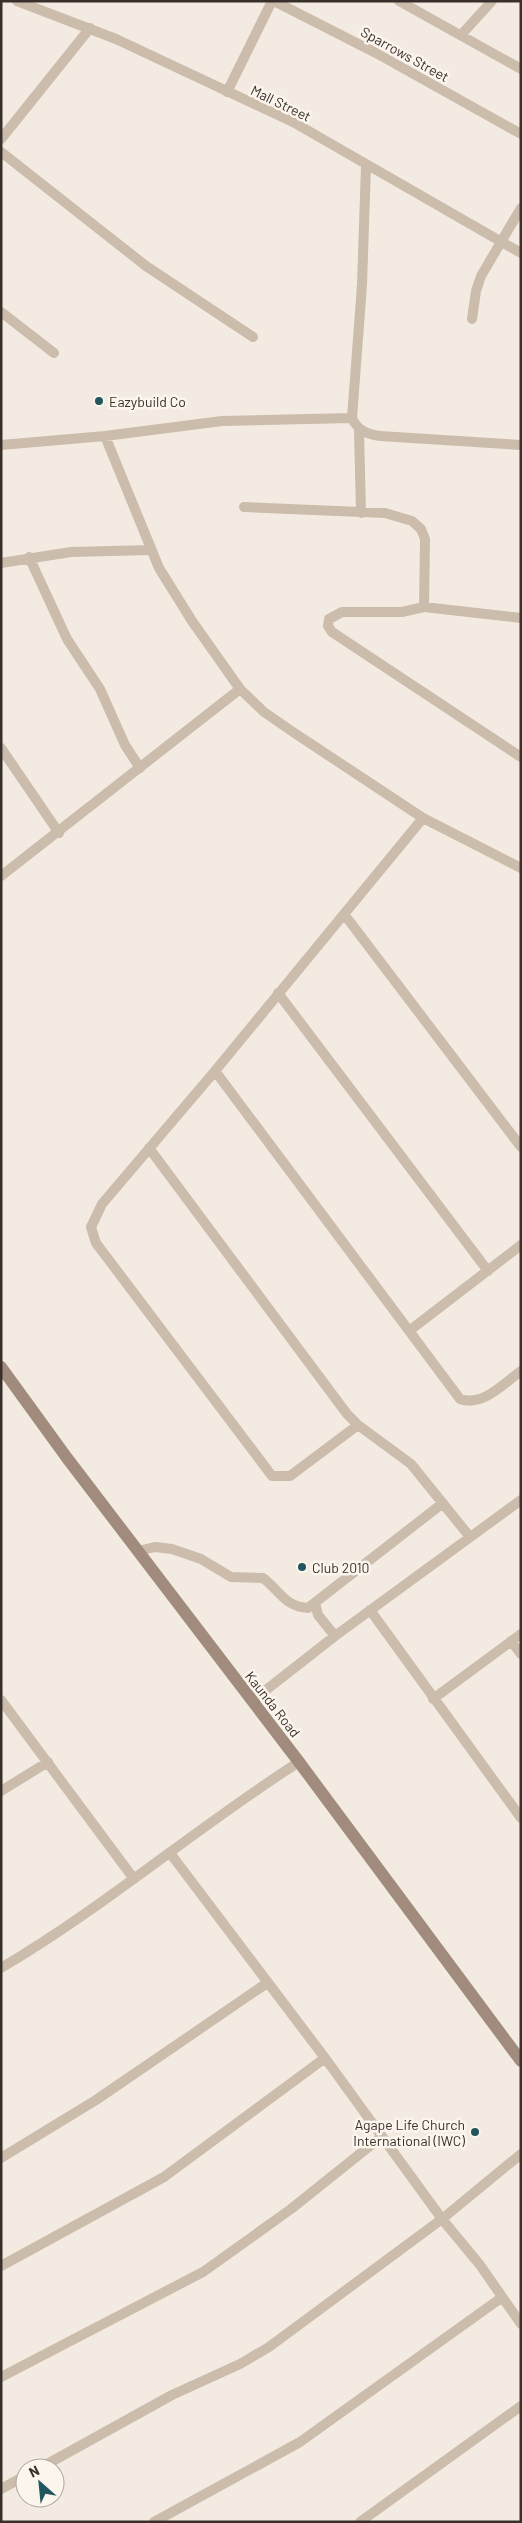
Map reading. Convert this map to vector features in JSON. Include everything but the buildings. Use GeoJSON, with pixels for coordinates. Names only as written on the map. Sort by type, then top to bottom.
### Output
{"type":"FeatureCollection","features":[{"type":"Feature","properties":{"kind":"main road","name":"Kaunda Road"},"geometry":{"type":"LineString","coordinates":[[3,1374],[299,1762],[521,2061]]}},
{"type":"Feature","properties":{"kind":"street","name":"Mall Street"},"geometry":{"type":"LineString","coordinates":[[17,1],[90,28],[154,56],[293,122],[366,166],[521,253]]}},
{"type":"Feature","properties":{"kind":"street"},"geometry":{"type":"LineString","coordinates":[[227,92],[273,1]]}},
{"type":"Feature","properties":{"kind":"street","name":"Sparrows Street"},"geometry":{"type":"LineString","coordinates":[[273,1],[376,53],[521,134]]}},
{"type":"Feature","properties":{"kind":"street"},"geometry":{"type":"LineString","coordinates":[[399,1],[521,69]]}},
{"type":"Feature","properties":{"kind":"street"},"geometry":{"type":"LineString","coordinates":[[461,36],[492,1]]}},
{"type":"Feature","properties":{"kind":"street"},"geometry":{"type":"LineString","coordinates":[[1,139],[90,28]]}},
{"type":"Feature","properties":{"kind":"street"},"geometry":{"type":"LineString","coordinates":[[1,152],[146,266],[253,337]]}},
{"type":"Feature","properties":{"kind":"street"},"geometry":{"type":"LineString","coordinates":[[366,166],[362,285],[352,418],[360,430],[368,434],[407,439],[521,445]]}},
{"type":"Feature","properties":{"kind":"street"},"geometry":{"type":"LineString","coordinates":[[472,319],[476,290],[482,276],[521,208]]}},
{"type":"Feature","properties":{"kind":"street"},"geometry":{"type":"LineString","coordinates":[[1,312],[54,353]]}},
{"type":"Feature","properties":{"kind":"street"},"geometry":{"type":"LineString","coordinates":[[1,445],[105,436],[222,421],[352,418]]}},
{"type":"Feature","properties":{"kind":"street"},"geometry":{"type":"LineString","coordinates":[[360,430],[362,513]]}},
{"type":"Feature","properties":{"kind":"street"},"geometry":{"type":"LineString","coordinates":[[105,436],[150,550],[174,594],[240,689],[264,712],[423,818],[521,868]]}},
{"type":"Feature","properties":{"kind":"street"},"geometry":{"type":"LineString","coordinates":[[244,507],[394,515],[412,521],[421,528],[424,540],[424,607]]}},
{"type":"Feature","properties":{"kind":"street"},"geometry":{"type":"LineString","coordinates":[[1,563],[29,557],[71,552],[150,550]]}},
{"type":"Feature","properties":{"kind":"street"},"geometry":{"type":"LineString","coordinates":[[29,557],[63,630],[100,689],[125,745],[140,768]]}},
{"type":"Feature","properties":{"kind":"street"},"geometry":{"type":"LineString","coordinates":[[521,618],[424,607],[402,612],[342,612],[329,619],[328,626],[332,632],[366,656],[521,757]]}},
{"type":"Feature","properties":{"kind":"street"},"geometry":{"type":"LineString","coordinates":[[1,876],[59,833],[240,689]]}},
{"type":"Feature","properties":{"kind":"street"},"geometry":{"type":"LineString","coordinates":[[1,748],[59,833]]}},
{"type":"Feature","properties":{"kind":"street"},"geometry":{"type":"LineString","coordinates":[[358,1425],[290,1476],[272,1476],[200,1384],[91,1233],[92,1222],[102,1204],[215,1071],[423,818]]}},
{"type":"Feature","properties":{"kind":"street"},"geometry":{"type":"LineString","coordinates":[[344,914],[521,1148]]}},
{"type":"Feature","properties":{"kind":"street"},"geometry":{"type":"LineString","coordinates":[[278,993],[488,1271]]}},
{"type":"Feature","properties":{"kind":"street"},"geometry":{"type":"LineString","coordinates":[[215,1071],[460,1399],[470,1402],[481,1399],[521,1371]]}},
{"type":"Feature","properties":{"kind":"street"},"geometry":{"type":"LineString","coordinates":[[149,1148],[338,1402],[358,1425],[411,1464],[470,1537]]}},
{"type":"Feature","properties":{"kind":"street"},"geometry":{"type":"LineString","coordinates":[[409,1331],[521,1245]]}},
{"type":"Feature","properties":{"kind":"street"},"geometry":{"type":"LineString","coordinates":[[252,1701],[335,1636],[521,1500]]}},
{"type":"Feature","properties":{"kind":"street"},"geometry":{"type":"LineString","coordinates":[[138,1551],[155,1547],[172,1549],[201,1559],[231,1577],[263,1578],[289,1604],[297,1608],[308,1608],[443,1503]]}},
{"type":"Feature","properties":{"kind":"street"},"geometry":{"type":"LineString","coordinates":[[315,1603],[318,1615],[335,1636]]}},
{"type":"Feature","properties":{"kind":"street"},"geometry":{"type":"LineString","coordinates":[[370,1610],[521,1818]]}},
{"type":"Feature","properties":{"kind":"street"},"geometry":{"type":"LineString","coordinates":[[433,1699],[521,1634]]}},
{"type":"Feature","properties":{"kind":"street"},"geometry":{"type":"LineString","coordinates":[[511,1641],[521,1654]]}},
{"type":"Feature","properties":{"kind":"street"},"geometry":{"type":"LineString","coordinates":[[1,1700],[134,1879]]}},
{"type":"Feature","properties":{"kind":"street"},"geometry":{"type":"LineString","coordinates":[[1,1791],[48,1762]]}},
{"type":"Feature","properties":{"kind":"street"},"geometry":{"type":"LineString","coordinates":[[1,1968],[62,1931],[247,1795],[299,1762]]}},
{"type":"Feature","properties":{"kind":"street"},"geometry":{"type":"LineString","coordinates":[[170,1853],[325,2058],[442,2219],[480,2265],[501,2298],[521,2324]]}},
{"type":"Feature","properties":{"kind":"street"},"geometry":{"type":"LineString","coordinates":[[1,2158],[96,2100],[267,1983]]}},
{"type":"Feature","properties":{"kind":"street"},"geometry":{"type":"LineString","coordinates":[[1,2266],[164,2177],[325,2058]]}},
{"type":"Feature","properties":{"kind":"street"},"geometry":{"type":"LineString","coordinates":[[1,2377],[203,2272],[291,2209],[381,2137]]}},
{"type":"Feature","properties":{"kind":"street"},"geometry":{"type":"LineString","coordinates":[[58,2458],[172,2396],[240,2364],[269,2347],[442,2219],[521,2154]]}},
{"type":"Feature","properties":{"kind":"street"},"geometry":{"type":"LineString","coordinates":[[154,2522],[300,2442],[501,2298]]}},
{"type":"Feature","properties":{"kind":"street"},"geometry":{"type":"LineString","coordinates":[[360,2522],[521,2406]]}},
{"type":"Feature","properties":{"kind":"street"},"geometry":{"type":"LineString","coordinates":[[1,2489],[15,2481]]}},
{"type":"Feature","properties":{"kind":"place","name":"Eazybuild Co"},"geometry":{"type":"Point","coordinates":[99,401]}},
{"type":"Feature","properties":{"kind":"place","name":"Club 2010"},"geometry":{"type":"Point","coordinates":[302,1567]}},
{"type":"Feature","properties":{"kind":"place","name":"Agape Life Church International (IWC)"},"geometry":{"type":"Point","coordinates":[475,2132]}}]}
